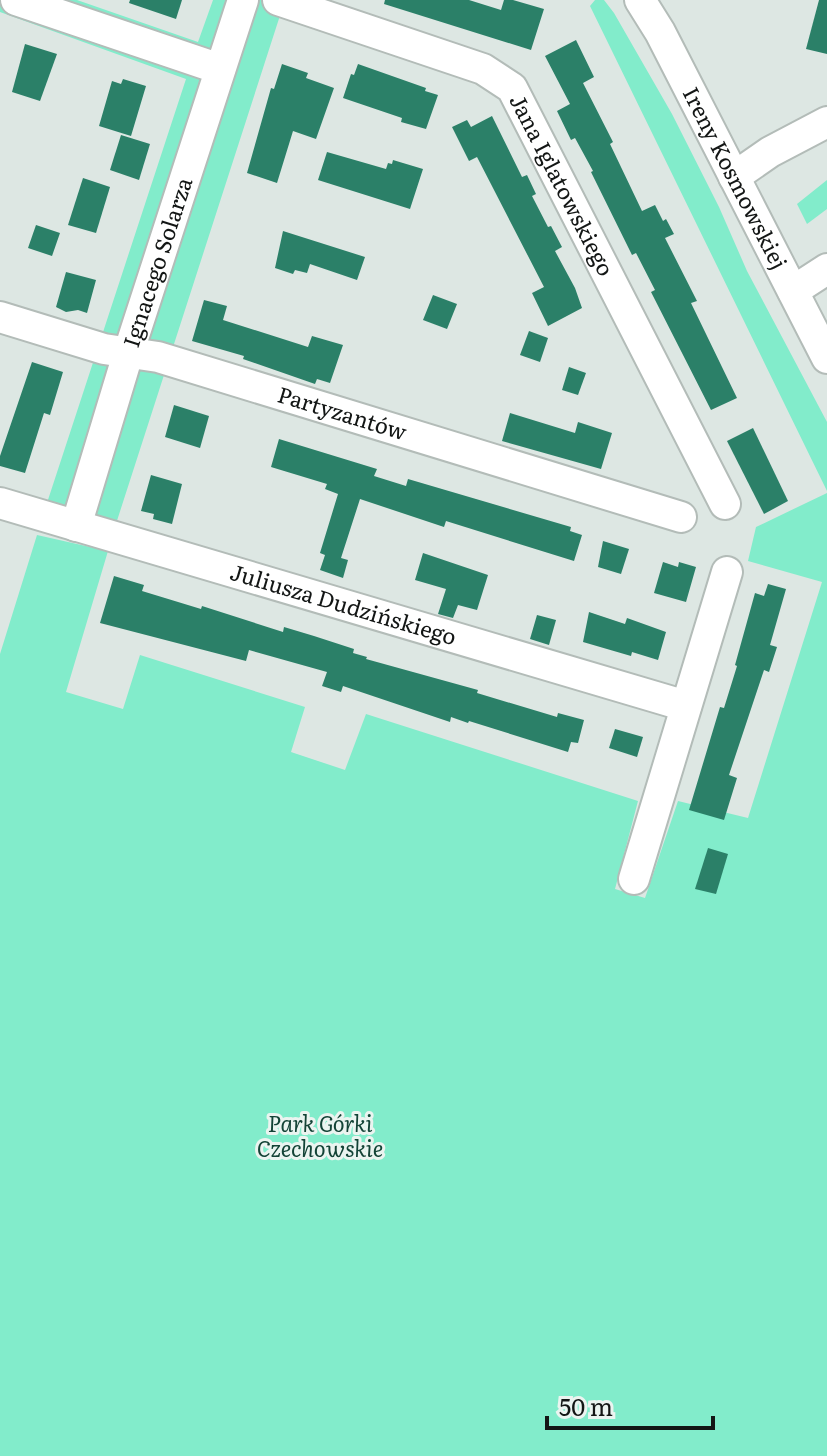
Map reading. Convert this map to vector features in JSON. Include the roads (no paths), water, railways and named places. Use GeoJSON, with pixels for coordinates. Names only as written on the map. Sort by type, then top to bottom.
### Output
{"type":"FeatureCollection","features":[{"type":"Feature","properties":{"kind":"street"},"geometry":{"type":"LineString","coordinates":[[16,0],[220,69]]}},
{"type":"Feature","properties":{"kind":"street","name":"Ignacego Solarza"},"geometry":{"type":"LineString","coordinates":[[76,526],[128,354],[243,0]]}},
{"type":"Feature","properties":{"kind":"street","name":"Jana Iglatowskiego"},"geometry":{"type":"LineString","coordinates":[[278,0],[483,69],[512,88],[725,504]]}},
{"type":"Feature","properties":{"kind":"street","name":"Ireny Kosmowskiej"},"geometry":{"type":"LineString","coordinates":[[640,0],[660,32],[734,177],[808,301],[827,358]]}},
{"type":"Feature","properties":{"kind":"street"},"geometry":{"type":"LineString","coordinates":[[734,177],[770,152],[827,122]]}},
{"type":"Feature","properties":{"kind":"street"},"geometry":{"type":"LineString","coordinates":[[808,301],[827,269]]}},
{"type":"Feature","properties":{"kind":"street","name":"Partyzantów"},"geometry":{"type":"LineString","coordinates":[[0,317],[104,349],[158,357],[681,517]]}},
{"type":"Feature","properties":{"kind":"street","name":"Juliusza Dudzińskiego"},"geometry":{"type":"LineString","coordinates":[[0,503],[686,706]]}},
{"type":"Feature","properties":{"kind":"street"},"geometry":{"type":"LineString","coordinates":[[634,879],[727,572]]}},
{"type":"Feature","properties":{"kind":"park label","name":"Park Górki Czechowskie"},"geometry":{"type":"Point","coordinates":[320,1136]}}]}
